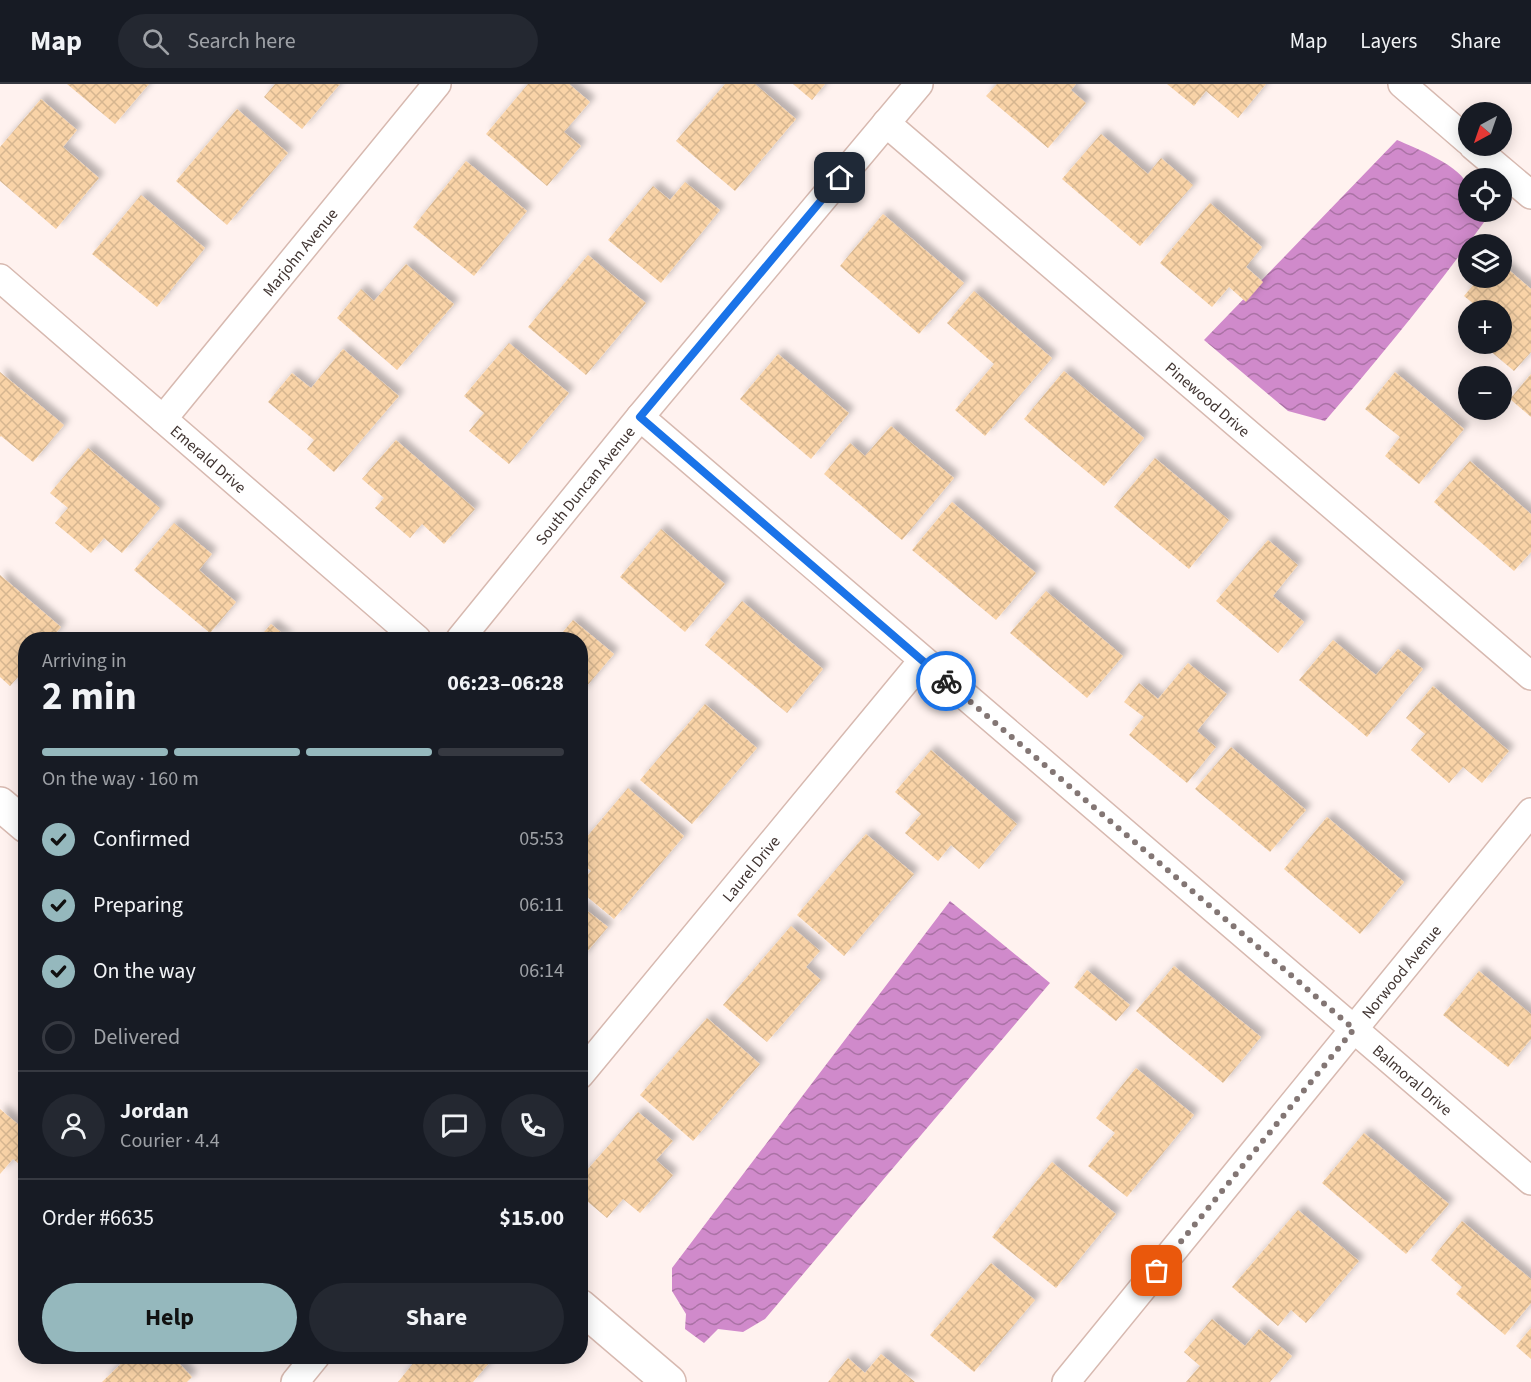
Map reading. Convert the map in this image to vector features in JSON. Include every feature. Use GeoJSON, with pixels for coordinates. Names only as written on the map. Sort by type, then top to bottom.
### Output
{"type":"FeatureCollection","features":[{"type":"Feature","properties":{"kind":"street","name":"Marjohn Avenue"},"geometry":{"type":"LineString","coordinates":[[163,419],[437,84]]}},
{"type":"Feature","properties":{"kind":"street","name":"South Duncan Avenue"},"geometry":{"type":"LineString","coordinates":[[466,632],[640,417],[919,84]]}},
{"type":"Feature","properties":{"kind":"street"},"geometry":{"type":"LineString","coordinates":[[1402,84],[1458,132]]}},
{"type":"Feature","properties":{"kind":"street","name":"Pinewood Drive"},"geometry":{"type":"LineString","coordinates":[[886,123],[1531,676]]}},
{"type":"Feature","properties":{"kind":"street"},"geometry":{"type":"LineString","coordinates":[[1485,156],[1531,195]]}},
{"type":"Feature","properties":{"kind":"street","name":"Emerald Drive"},"geometry":{"type":"LineString","coordinates":[[0,278],[409,632]]}},
{"type":"Feature","properties":{"kind":"street","name":"Balmoral Drive"},"geometry":{"type":"LineString","coordinates":[[640,417],[1531,1181]]}},
{"type":"Feature","properties":{"kind":"street","name":"Laurel Drive"},"geometry":{"type":"LineString","coordinates":[[588,1066],[922,661]]}},
{"type":"Feature","properties":{"kind":"street"},"geometry":{"type":"LineString","coordinates":[[0,804],[18,819]]}},
{"type":"Feature","properties":{"kind":"street","name":"Norwood Avenue"},"geometry":{"type":"LineString","coordinates":[[1066,1382],[1531,812]]}},
{"type":"Feature","properties":{"kind":"street"},"geometry":{"type":"LineString","coordinates":[[588,1313],[669,1382]]}},
{"type":"Feature","properties":{"kind":"street"},"geometry":{"type":"LineString","coordinates":[[295,1382],[310,1364]]}},
{"type":"Feature","properties":{"kind":"water"},"geometry":{"type":"Polygon","coordinates":[[[1397,140],[1426,153],[1458,173],[1458,222],[1484,222],[1475,234],[1458,234],[1458,256],[1368,371],[1325,421],[1288,411],[1204,340],[1397,140]]]}},
{"type":"Feature","properties":{"kind":"water"},"geometry":{"type":"Polygon","coordinates":[[[950,901],[1050,983],[765,1319],[743,1332],[718,1329],[704,1343],[685,1329],[686,1314],[672,1291],[672,1268],[950,901]]]}},
{"type":"Feature","properties":{"kind":"building"},"geometry":{"type":"Polygon","coordinates":[[[67,84],[149,84],[115,124],[67,84]]]}},
{"type":"Feature","properties":{"kind":"building"},"geometry":{"type":"Polygon","coordinates":[[[275,84],[340,84],[302,129],[264,97],[275,84]]]}},
{"type":"Feature","properties":{"kind":"building"},"geometry":{"type":"Polygon","coordinates":[[[528,84],[569,84],[590,102],[564,132],[581,146],[547,186],[486,134],[528,84]]]}},
{"type":"Feature","properties":{"kind":"building"},"geometry":{"type":"Polygon","coordinates":[[[725,84],[755,84],[796,119],[735,191],[676,141],[725,84]]]}},
{"type":"Feature","properties":{"kind":"building"},"geometry":{"type":"Polygon","coordinates":[[[793,84],[825,84],[812,100],[793,84]]]}},
{"type":"Feature","properties":{"kind":"building"},"geometry":{"type":"Polygon","coordinates":[[[997,84],[1076,84],[1071,90],[1086,103],[1048,148],[986,96],[997,84]]]}},
{"type":"Feature","properties":{"kind":"building"},"geometry":{"type":"Polygon","coordinates":[[[1167,84],[1266,84],[1238,118],[1206,91],[1194,106],[1167,84]]]}},
{"type":"Feature","properties":{"kind":"building"},"geometry":{"type":"Polygon","coordinates":[[[41,99],[77,130],[63,147],[99,178],[56,229],[0,181],[0,147],[41,99]]]}},
{"type":"Feature","properties":{"kind":"building"},"geometry":{"type":"Polygon","coordinates":[[[237,109],[288,153],[227,225],[176,181],[237,109]]]}},
{"type":"Feature","properties":{"kind":"building"},"geometry":{"type":"Polygon","coordinates":[[[1101,134],[1148,174],[1161,158],[1193,185],[1140,246],[1062,179],[1101,134]]]}},
{"type":"Feature","properties":{"kind":"building"},"geometry":{"type":"Polygon","coordinates":[[[466,161],[527,211],[474,276],[413,227],[466,161]]]}},
{"type":"Feature","properties":{"kind":"building"},"geometry":{"type":"Polygon","coordinates":[[[685,182],[720,210],[661,283],[608,240],[653,186],[670,200],[685,182]]]}},
{"type":"Feature","properties":{"kind":"building"},"geometry":{"type":"Polygon","coordinates":[[[141,195],[205,248],[157,307],[92,254],[141,195]]]}},
{"type":"Feature","properties":{"kind":"building"},"geometry":{"type":"Polygon","coordinates":[[[1210,203],[1262,247],[1246,267],[1263,282],[1246,302],[1229,287],[1212,307],[1160,263],[1210,203]]]}},
{"type":"Feature","properties":{"kind":"building"},"geometry":{"type":"Polygon","coordinates":[[[883,214],[964,283],[919,334],[840,266],[883,214]]]}},
{"type":"Feature","properties":{"kind":"building"},"geometry":{"type":"Polygon","coordinates":[[[588,255],[646,303],[586,375],[528,327],[588,255]]]}},
{"type":"Feature","properties":{"kind":"building"},"geometry":{"type":"Polygon","coordinates":[[[406,264],[454,304],[397,370],[337,318],[361,289],[374,301],[406,264]]]}},
{"type":"Feature","properties":{"kind":"building"},"geometry":{"type":"Polygon","coordinates":[[[1512,273],[1531,289],[1531,352],[1514,371],[1512,366],[1508,366],[1494,354],[1512,354],[1512,300],[1469,300],[1464,296],[1471,288],[1512,288],[1512,273]]]}},
{"type":"Feature","properties":{"kind":"building"},"geometry":{"type":"Polygon","coordinates":[[[974,291],[1052,358],[985,436],[955,410],[994,364],[947,323],[974,291]]]}},
{"type":"Feature","properties":{"kind":"building"},"geometry":{"type":"Polygon","coordinates":[[[509,343],[569,393],[509,464],[469,431],[484,413],[464,396],[509,343]]]}},
{"type":"Feature","properties":{"kind":"building"},"geometry":{"type":"Polygon","coordinates":[[[343,349],[399,396],[334,472],[307,449],[314,440],[268,402],[292,373],[311,388],[343,349]]]}},
{"type":"Feature","properties":{"kind":"building"},"geometry":{"type":"Polygon","coordinates":[[[778,354],[849,413],[811,459],[740,399],[778,354]]]}},
{"type":"Feature","properties":{"kind":"building"},"geometry":{"type":"Polygon","coordinates":[[[1064,371],[1144,438],[1104,486],[1024,419],[1064,371]]]}},
{"type":"Feature","properties":{"kind":"building"},"geometry":{"type":"Polygon","coordinates":[[[0,372],[64,425],[33,462],[0,437],[0,372]]]}},
{"type":"Feature","properties":{"kind":"building"},"geometry":{"type":"Polygon","coordinates":[[[1395,372],[1464,429],[1419,484],[1385,456],[1400,437],[1365,409],[1395,372]]]}},
{"type":"Feature","properties":{"kind":"building"},"geometry":{"type":"Polygon","coordinates":[[[1531,374],[1531,417],[1512,401],[1512,397],[1531,374]]]}},
{"type":"Feature","properties":{"kind":"building"},"geometry":{"type":"Polygon","coordinates":[[[891,426],[954,478],[902,540],[824,474],[850,443],[865,456],[891,426]]]}},
{"type":"Feature","properties":{"kind":"building"},"geometry":{"type":"Polygon","coordinates":[[[396,440],[475,509],[444,544],[422,524],[410,538],[375,508],[384,498],[362,479],[396,440]]]}},
{"type":"Feature","properties":{"kind":"building"},"geometry":{"type":"Polygon","coordinates":[[[88,448],[160,508],[122,553],[104,538],[91,553],[55,523],[68,508],[50,493],[88,448]]]}},
{"type":"Feature","properties":{"kind":"building"},"geometry":{"type":"Polygon","coordinates":[[[1155,458],[1229,520],[1189,569],[1114,507],[1155,458]]]}},
{"type":"Feature","properties":{"kind":"building"},"geometry":{"type":"Polygon","coordinates":[[[1470,461],[1531,514],[1531,552],[1514,571],[1434,502],[1470,461]]]}},
{"type":"Feature","properties":{"kind":"building"},"geometry":{"type":"Polygon","coordinates":[[[952,502],[1036,573],[996,620],[912,550],[952,502]]]}},
{"type":"Feature","properties":{"kind":"building"},"geometry":{"type":"Polygon","coordinates":[[[174,523],[212,554],[199,570],[236,602],[209,632],[134,570],[174,523]]]}},
{"type":"Feature","properties":{"kind":"building"},"geometry":{"type":"Polygon","coordinates":[[[661,529],[725,584],[685,632],[620,577],[661,529]]]}},
{"type":"Feature","properties":{"kind":"building"},"geometry":{"type":"Polygon","coordinates":[[[1268,540],[1298,565],[1273,596],[1304,622],[1278,653],[1216,601],[1268,540]]]}},
{"type":"Feature","properties":{"kind":"building"},"geometry":{"type":"Polygon","coordinates":[[[0,575],[61,627],[57,632],[18,632],[18,677],[10,686],[0,677],[0,575]]]}},
{"type":"Feature","properties":{"kind":"building"},"geometry":{"type":"Polygon","coordinates":[[[1046,591],[1123,656],[1087,698],[1010,633],[1046,591]]]}},
{"type":"Feature","properties":{"kind":"building"},"geometry":{"type":"Polygon","coordinates":[[[742,601],[823,669],[787,713],[705,645],[742,601]]]}},
{"type":"Feature","properties":{"kind":"building"},"geometry":{"type":"Polygon","coordinates":[[[573,620],[587,632],[563,632],[573,620]]]}},
{"type":"Feature","properties":{"kind":"building"},"geometry":{"type":"Polygon","coordinates":[[[271,624],[281,632],[264,632],[271,624]]]}},
{"type":"Feature","properties":{"kind":"building"},"geometry":{"type":"Polygon","coordinates":[[[588,632],[614,654],[588,685],[588,632]]]}},
{"type":"Feature","properties":{"kind":"building"},"geometry":{"type":"Polygon","coordinates":[[[1333,640],[1376,675],[1398,649],[1423,669],[1367,737],[1299,680],[1333,640]]]}},
{"type":"Feature","properties":{"kind":"building"},"geometry":{"type":"Polygon","coordinates":[[[1188,663],[1227,694],[1197,731],[1216,747],[1187,783],[1129,735],[1144,717],[1124,702],[1139,683],[1158,699],[1188,663]]]}},
{"type":"Feature","properties":{"kind":"building"},"geometry":{"type":"Polygon","coordinates":[[[1433,686],[1509,751],[1482,783],[1463,767],[1449,783],[1411,750],[1425,734],[1406,718],[1433,686]]]}},
{"type":"Feature","properties":{"kind":"building"},"geometry":{"type":"Polygon","coordinates":[[[705,704],[757,748],[692,824],[640,780],[705,704]]]}},
{"type":"Feature","properties":{"kind":"building"},"geometry":{"type":"Polygon","coordinates":[[[1231,747],[1306,810],[1270,852],[1195,789],[1231,747]]]}},
{"type":"Feature","properties":{"kind":"building"},"geometry":{"type":"Polygon","coordinates":[[[931,750],[1017,824],[979,869],[951,845],[938,861],[905,833],[921,814],[895,792],[931,750]]]}},
{"type":"Feature","properties":{"kind":"building"},"geometry":{"type":"Polygon","coordinates":[[[628,788],[684,836],[614,919],[588,898],[588,874],[591,871],[588,869],[588,836],[628,788]]]}},
{"type":"Feature","properties":{"kind":"building"},"geometry":{"type":"Polygon","coordinates":[[[1327,817],[1404,882],[1360,934],[1284,869],[1327,817]]]}},
{"type":"Feature","properties":{"kind":"building"},"geometry":{"type":"Polygon","coordinates":[[[866,834],[914,874],[844,956],[797,915],[866,834]]]}},
{"type":"Feature","properties":{"kind":"building"},"geometry":{"type":"Polygon","coordinates":[[[588,911],[608,927],[588,951],[588,911]]]}},
{"type":"Feature","properties":{"kind":"building"},"geometry":{"type":"Polygon","coordinates":[[[791,926],[820,951],[806,967],[821,980],[767,1042],[723,1005],[791,926]]]}},
{"type":"Feature","properties":{"kind":"building"},"geometry":{"type":"Polygon","coordinates":[[[1174,966],[1261,1037],[1223,1083],[1136,1011],[1174,966]]]}},
{"type":"Feature","properties":{"kind":"building"},"geometry":{"type":"Polygon","coordinates":[[[1087,970],[1130,1005],[1116,1021],[1074,987],[1087,970]]]}},
{"type":"Feature","properties":{"kind":"building"},"geometry":{"type":"Polygon","coordinates":[[[1479,971],[1531,1014],[1531,1039],[1508,1067],[1443,1015],[1479,971]]]}},
{"type":"Feature","properties":{"kind":"building"},"geometry":{"type":"Polygon","coordinates":[[[707,1018],[760,1064],[693,1141],[640,1095],[707,1018]]]}},
{"type":"Feature","properties":{"kind":"building"},"geometry":{"type":"Polygon","coordinates":[[[1136,1068],[1194,1115],[1127,1197],[1088,1166],[1115,1133],[1096,1118],[1136,1068]]]}},
{"type":"Feature","properties":{"kind":"building"},"geometry":{"type":"Polygon","coordinates":[[[0,1109],[18,1124],[18,1163],[13,1159],[0,1174],[0,1109]]]}},
{"type":"Feature","properties":{"kind":"building"},"geometry":{"type":"Polygon","coordinates":[[[638,1112],[673,1141],[656,1160],[673,1175],[640,1213],[623,1199],[607,1218],[588,1202],[588,1169],[638,1112]]]}},
{"type":"Feature","properties":{"kind":"building"},"geometry":{"type":"Polygon","coordinates":[[[1364,1133],[1449,1204],[1406,1254],[1322,1183],[1364,1133]]]}},
{"type":"Feature","properties":{"kind":"building"},"geometry":{"type":"Polygon","coordinates":[[[1052,1162],[1116,1214],[1056,1288],[992,1237],[1052,1162]]]}},
{"type":"Feature","properties":{"kind":"building"},"geometry":{"type":"Polygon","coordinates":[[[1298,1210],[1359,1261],[1306,1323],[1291,1310],[1278,1326],[1232,1287],[1298,1210]]]}},
{"type":"Feature","properties":{"kind":"building"},"geometry":{"type":"Polygon","coordinates":[[[1462,1221],[1531,1279],[1531,1303],[1505,1335],[1456,1294],[1462,1287],[1431,1260],[1462,1221]]]}},
{"type":"Feature","properties":{"kind":"building"},"geometry":{"type":"Polygon","coordinates":[[[991,1263],[1035,1300],[974,1372],[930,1335],[991,1263]]]}},
{"type":"Feature","properties":{"kind":"building"},"geometry":{"type":"Polygon","coordinates":[[[1212,1319],[1245,1346],[1259,1329],[1292,1356],[1270,1382],[1186,1382],[1200,1366],[1184,1352],[1212,1319]]]}},
{"type":"Feature","properties":{"kind":"building"},"geometry":{"type":"Polygon","coordinates":[[[1531,1328],[1531,1359],[1516,1346],[1531,1328]]]}},
{"type":"Feature","properties":{"kind":"building"},"geometry":{"type":"Polygon","coordinates":[[[881,1354],[915,1382],[828,1382],[848,1358],[865,1373],[881,1354]]]}},
{"type":"Feature","properties":{"kind":"building"},"geometry":{"type":"Polygon","coordinates":[[[121,1364],[180,1364],[192,1377],[187,1382],[102,1382],[121,1364]]]}},
{"type":"Feature","properties":{"kind":"building"},"geometry":{"type":"Polygon","coordinates":[[[413,1364],[488,1364],[473,1382],[398,1382],[413,1364]]]}},
{"type":"Feature","properties":{"kind":"way so far"},"geometry":{"type":"LineString","coordinates":[[946,681],[1354,1029],[1157,1271]]}},
{"type":"Feature","properties":{"kind":"route"},"geometry":{"type":"LineString","coordinates":[[840,178],[640,417],[946,681]]}}]}
